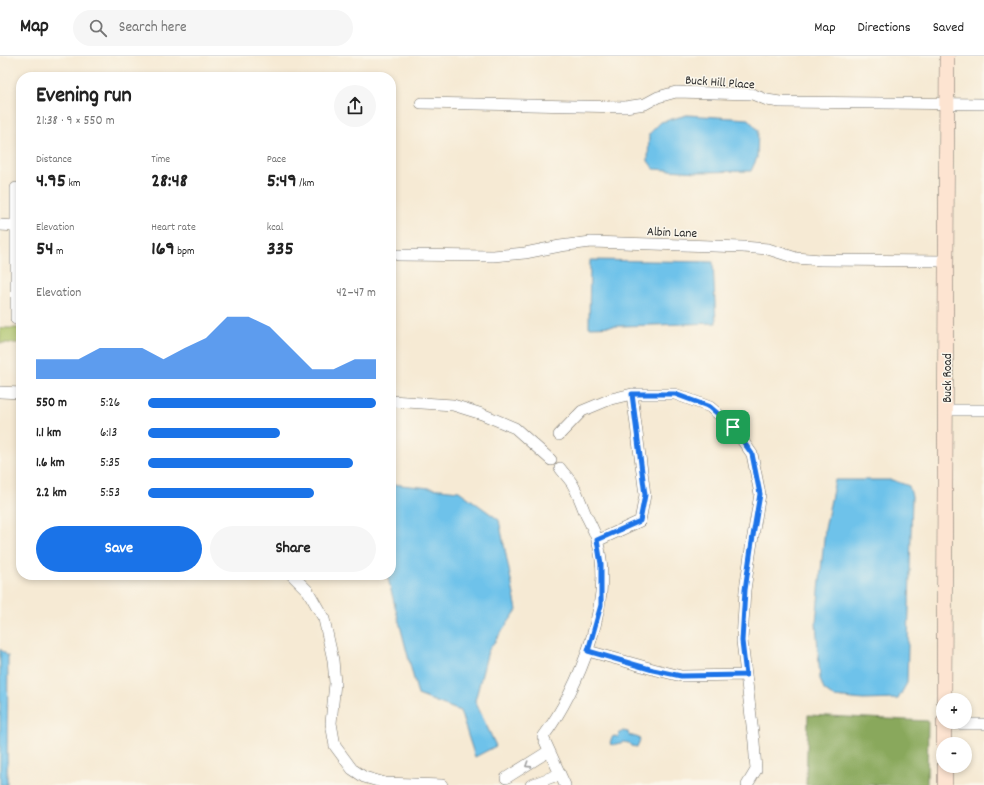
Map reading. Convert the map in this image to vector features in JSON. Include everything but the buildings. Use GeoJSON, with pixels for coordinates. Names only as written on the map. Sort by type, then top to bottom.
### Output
{"type":"FeatureCollection","features":[{"type":"Feature","properties":{"kind":"street","name":"Buck Road"},"geometry":{"type":"LineString","coordinates":[[944,693],[947,56]]}},
{"type":"Feature","properties":{"kind":"street","name":"Buck Hill Place"},"geometry":{"type":"LineString","coordinates":[[421,103],[625,107],[644,104],[676,92],[752,94],[767,100],[780,102],[984,104]]}},
{"type":"Feature","properties":{"kind":"street"},"geometry":{"type":"LineString","coordinates":[[0,225],[16,226],[16,188]]}},
{"type":"Feature","properties":{"kind":"street","name":"Albin Lane"},"geometry":{"type":"LineString","coordinates":[[398,255],[493,256],[525,253],[591,242],[743,247],[768,249],[796,258],[821,260],[946,261]]}},
{"type":"Feature","properties":{"kind":"street"},"geometry":{"type":"LineString","coordinates":[[0,392],[16,393]]}},
{"type":"Feature","properties":{"kind":"street"},"geometry":{"type":"LineString","coordinates":[[559,435],[582,411],[611,399],[632,394],[675,394],[710,407],[733,427],[752,454],[760,494],[745,590],[742,641],[756,770],[747,785]]}},
{"type":"Feature","properties":{"kind":"street"},"geometry":{"type":"LineString","coordinates":[[597,540],[640,521],[645,495],[632,394]]}},
{"type":"Feature","properties":{"kind":"street"},"geometry":{"type":"LineString","coordinates":[[396,401],[453,404],[482,414],[515,428],[551,460]]}},
{"type":"Feature","properties":{"kind":"street"},"geometry":{"type":"LineString","coordinates":[[946,410],[984,410]]}},
{"type":"Feature","properties":{"kind":"street"},"geometry":{"type":"LineString","coordinates":[[560,468],[574,487],[597,540],[601,564],[601,605],[588,651],[574,684],[550,728],[543,737],[565,785]]}},
{"type":"Feature","properties":{"kind":"street"},"geometry":{"type":"LineString","coordinates":[[297,580],[308,590],[324,619],[333,660],[335,683],[331,723],[335,746],[352,769],[364,777],[385,783],[442,785]]}},
{"type":"Feature","properties":{"kind":"street"},"geometry":{"type":"LineString","coordinates":[[588,651],[653,670],[681,676],[746,675]]}},
{"type":"Feature","properties":{"kind":"street"},"geometry":{"type":"LineString","coordinates":[[972,724],[984,724]]}},
{"type":"Feature","properties":{"kind":"street"},"geometry":{"type":"LineString","coordinates":[[506,778],[549,751]]}},
{"type":"Feature","properties":{"kind":"street"},"geometry":{"type":"LineString","coordinates":[[945,773],[945,785]]}},
{"type":"Feature","properties":{"kind":"street"},"geometry":{"type":"LineString","coordinates":[[531,785],[560,774]]}},
{"type":"Feature","properties":{"kind":"green space"},"geometry":{"type":"Polygon","coordinates":[[[0,328],[16,328],[16,343],[0,343],[0,328]]]}},
{"type":"Feature","properties":{"kind":"green space"},"geometry":{"type":"Polygon","coordinates":[[[808,715],[928,721],[927,785],[806,785],[808,715]]]}},
{"type":"Feature","properties":{"kind":"water"},"geometry":{"type":"Polygon","coordinates":[[[687,115],[748,119],[758,130],[757,158],[751,171],[698,172],[654,169],[648,161],[649,134],[661,122],[687,115]]]}},
{"type":"Feature","properties":{"kind":"water"},"geometry":{"type":"Polygon","coordinates":[[[590,260],[713,262],[716,323],[589,327],[590,260]]]}},
{"type":"Feature","properties":{"kind":"water"},"geometry":{"type":"Polygon","coordinates":[[[835,480],[892,480],[909,486],[912,496],[907,683],[898,699],[863,700],[834,697],[824,690],[820,679],[816,622],[825,529],[835,480]]]}},
{"type":"Feature","properties":{"kind":"water"},"geometry":{"type":"Polygon","coordinates":[[[396,485],[459,491],[499,520],[517,610],[488,651],[475,701],[496,746],[475,757],[460,711],[418,695],[388,580],[396,580],[396,485]]]}},
{"type":"Feature","properties":{"kind":"water"},"geometry":{"type":"Polygon","coordinates":[[[0,649],[8,656],[7,785],[0,785],[0,649]]]}},
{"type":"Feature","properties":{"kind":"water"},"geometry":{"type":"Polygon","coordinates":[[[623,731],[628,732],[629,735],[639,738],[640,740],[637,747],[631,746],[629,743],[624,742],[612,745],[610,743],[612,737],[618,737],[623,731]]]}},
{"type":"Feature","properties":{"kind":"route"},"geometry":{"type":"LineString","coordinates":[[632,394],[675,394],[710,407],[733,427],[752,454],[760,494],[745,590],[742,641],[746,675],[681,676],[653,670],[588,651],[601,605],[601,564],[597,540],[640,521],[645,495],[632,394]]}}]}
